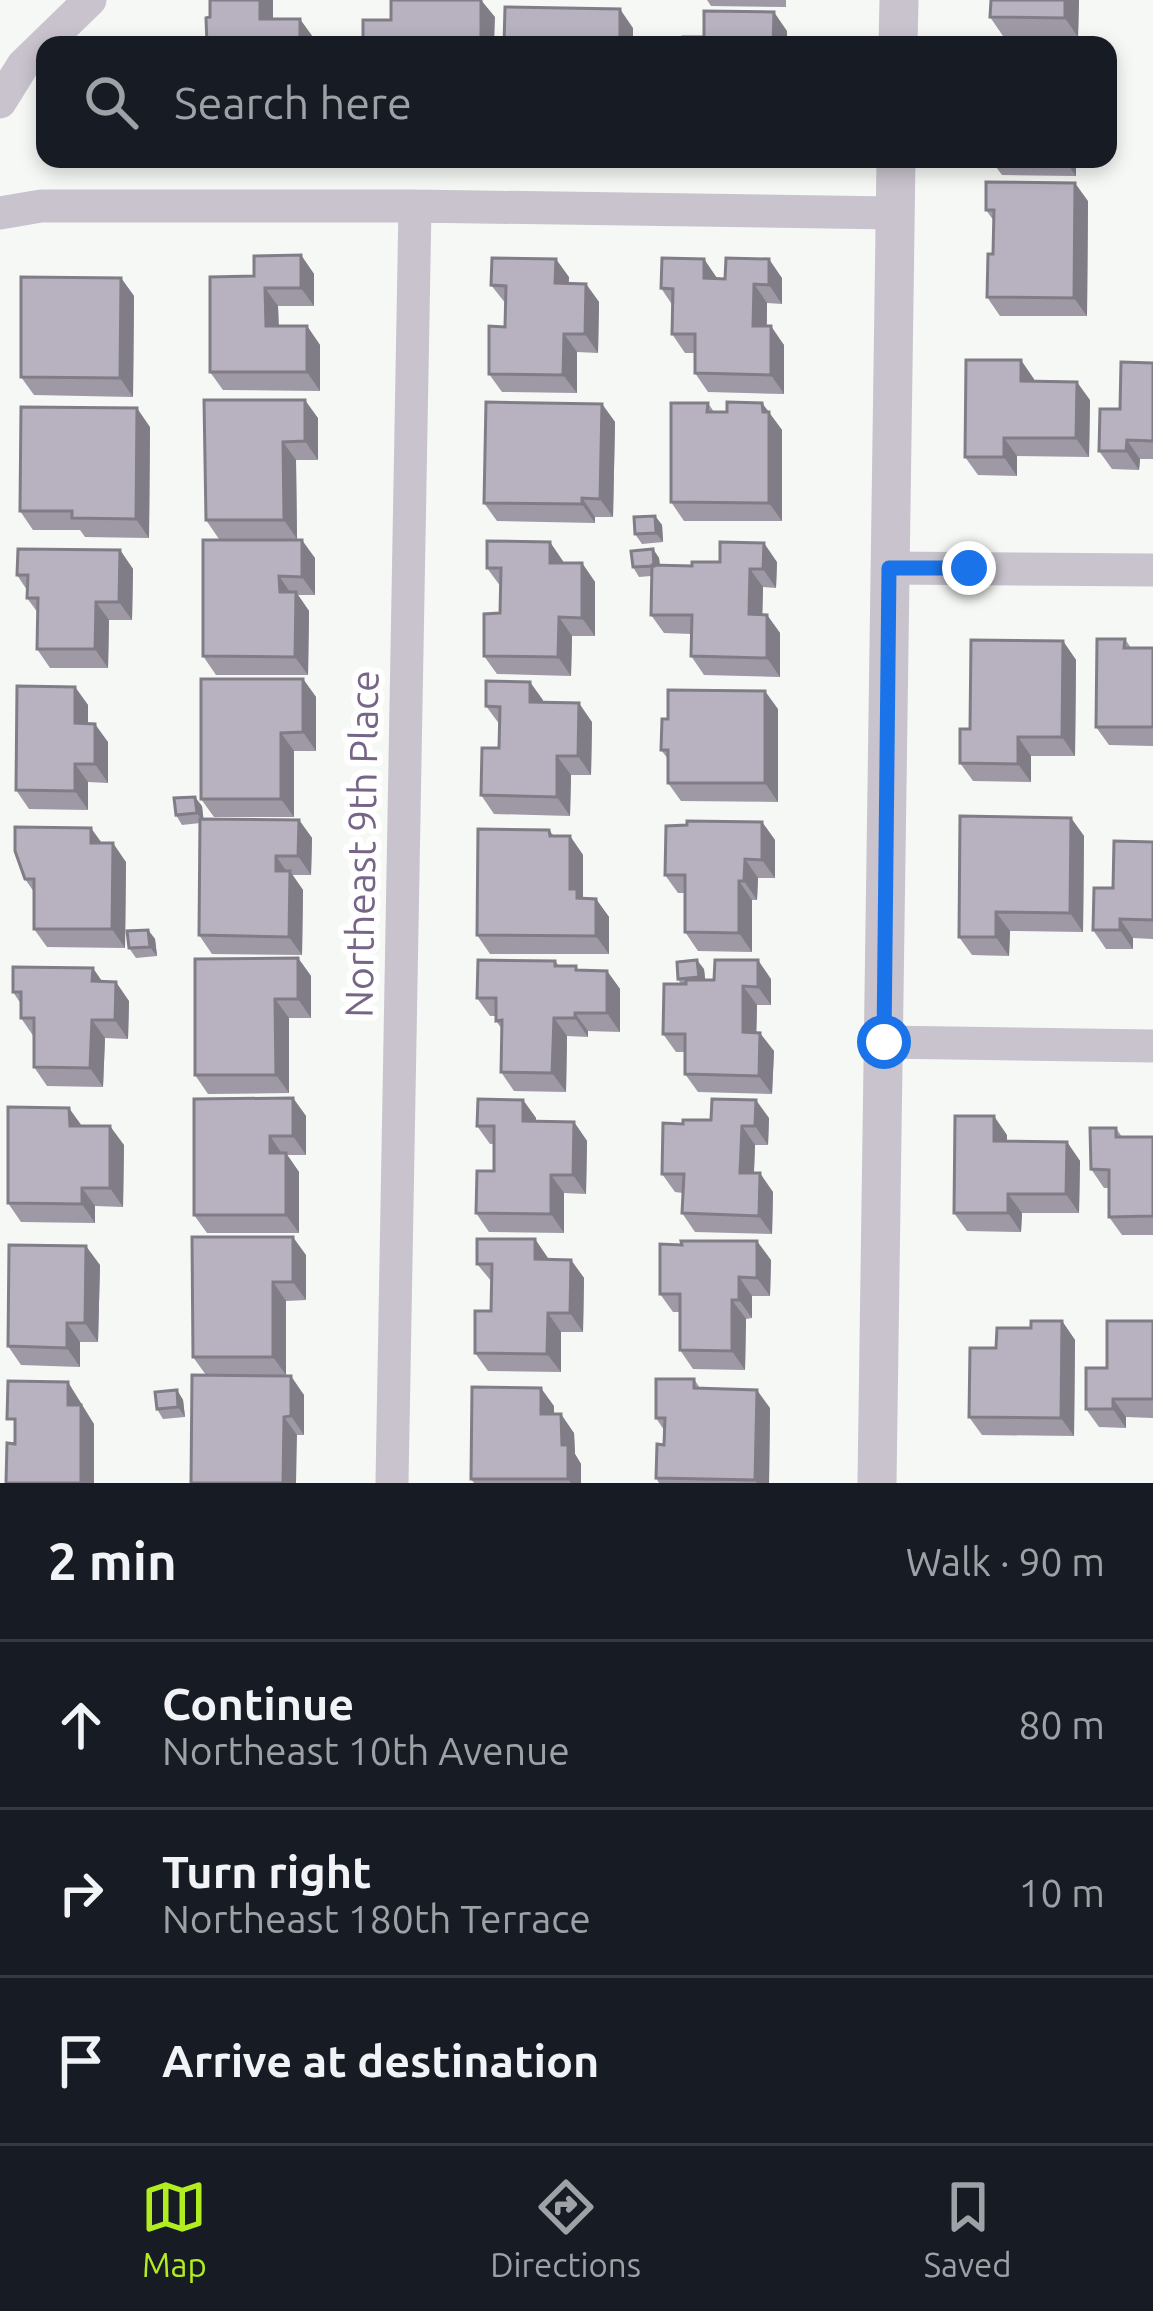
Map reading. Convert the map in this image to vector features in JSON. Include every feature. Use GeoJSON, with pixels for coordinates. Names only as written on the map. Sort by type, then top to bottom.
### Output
{"type":"FeatureCollection","features":[{"type":"Feature","properties":{"kind":"street"},"geometry":{"type":"LineString","coordinates":[[52,36],[90,0]]}},
{"type":"Feature","properties":{"kind":"street"},"geometry":{"type":"LineString","coordinates":[[898,36],[899,0]]}},
{"type":"Feature","properties":{"kind":"street"},"geometry":{"type":"LineString","coordinates":[[0,102],[36,52]]}},
{"type":"Feature","properties":{"kind":"street"},"geometry":{"type":"LineString","coordinates":[[877,1483],[896,168]]}},
{"type":"Feature","properties":{"kind":"street"},"geometry":{"type":"LineString","coordinates":[[0,213],[40,206],[415,206],[894,213]]}},
{"type":"Feature","properties":{"kind":"street","name":"Northeast 9th Place"},"geometry":{"type":"LineString","coordinates":[[392,1483],[415,206]]}},
{"type":"Feature","properties":{"kind":"street"},"geometry":{"type":"LineString","coordinates":[[889,568],[1153,570]]}},
{"type":"Feature","properties":{"kind":"street"},"geometry":{"type":"LineString","coordinates":[[884,1042],[1153,1046]]}},
{"type":"Feature","properties":{"kind":"building"},"geometry":{"type":"Polygon","coordinates":[[[210,0],[260,0],[260,19],[300,19],[300,36],[207,36],[210,0]]]}},
{"type":"Feature","properties":{"kind":"building"},"geometry":{"type":"Polygon","coordinates":[[[391,0],[481,0],[481,36],[363,36],[363,20],[391,20],[391,0]]]}},
{"type":"Feature","properties":{"kind":"building"},"geometry":{"type":"Polygon","coordinates":[[[991,0],[1065,0],[1065,18],[990,17],[991,0]]]}},
{"type":"Feature","properties":{"kind":"building"},"geometry":{"type":"Polygon","coordinates":[[[505,7],[620,9],[620,36],[504,36],[505,7]]]}},
{"type":"Feature","properties":{"kind":"building"},"geometry":{"type":"Polygon","coordinates":[[[704,11],[774,12],[773,36],[704,36],[704,11]]]}},
{"type":"Feature","properties":{"kind":"building"},"geometry":{"type":"Polygon","coordinates":[[[986,182],[1075,183],[1074,298],[987,297],[994,210],[986,210],[986,182]]]}},
{"type":"Feature","properties":{"kind":"building"},"geometry":{"type":"Polygon","coordinates":[[[301,255],[301,288],[265,288],[266,326],[307,326],[307,372],[210,372],[210,277],[254,276],[254,256],[301,255]]]}},
{"type":"Feature","properties":{"kind":"building"},"geometry":{"type":"Polygon","coordinates":[[[492,258],[556,259],[555,283],[586,284],[585,334],[564,334],[563,375],[489,374],[489,326],[505,327],[506,286],[491,285],[492,258]]]}},
{"type":"Feature","properties":{"kind":"building"},"geometry":{"type":"Polygon","coordinates":[[[662,258],[704,259],[704,278],[725,279],[726,258],[769,259],[769,285],[754,284],[753,326],[771,326],[771,375],[695,373],[695,334],[672,334],[673,289],[661,288],[662,258]]]}},
{"type":"Feature","properties":{"kind":"building"},"geometry":{"type":"Polygon","coordinates":[[[21,277],[121,278],[120,378],[21,377],[21,277]]]}},
{"type":"Feature","properties":{"kind":"building"},"geometry":{"type":"Polygon","coordinates":[[[966,360],[1021,360],[1021,381],[1077,382],[1076,438],[1004,438],[1004,457],[965,457],[966,360]]]}},
{"type":"Feature","properties":{"kind":"building"},"geometry":{"type":"Polygon","coordinates":[[[1121,362],[1153,363],[1153,441],[1127,440],[1126,451],[1099,451],[1100,409],[1120,409],[1121,362]]]}},
{"type":"Feature","properties":{"kind":"building"},"geometry":{"type":"Polygon","coordinates":[[[204,400],[305,400],[305,441],[283,442],[284,520],[206,520],[204,400]]]}},
{"type":"Feature","properties":{"kind":"building"},"geometry":{"type":"Polygon","coordinates":[[[486,402],[602,404],[600,499],[582,498],[582,504],[484,503],[486,402]]]}},
{"type":"Feature","properties":{"kind":"building"},"geometry":{"type":"Polygon","coordinates":[[[727,402],[762,403],[763,412],[769,412],[769,503],[671,502],[671,403],[708,403],[707,412],[727,412],[727,402]]]}},
{"type":"Feature","properties":{"kind":"building"},"geometry":{"type":"Polygon","coordinates":[[[21,407],[137,408],[136,519],[20,511],[21,407]]]}},
{"type":"Feature","properties":{"kind":"building"},"geometry":{"type":"Polygon","coordinates":[[[655,516],[656,533],[635,534],[634,517],[655,516]]]}},
{"type":"Feature","properties":{"kind":"building"},"geometry":{"type":"Polygon","coordinates":[[[203,540],[302,540],[302,577],[279,576],[280,592],[296,592],[295,657],[203,656],[203,540]]]}},
{"type":"Feature","properties":{"kind":"building"},"geometry":{"type":"Polygon","coordinates":[[[487,541],[550,542],[550,563],[582,563],[582,618],[559,617],[558,657],[484,656],[484,614],[500,613],[501,568],[487,568],[487,541]]]}},
{"type":"Feature","properties":{"kind":"building"},"geometry":{"type":"Polygon","coordinates":[[[720,542],[764,543],[763,569],[750,569],[749,614],[767,615],[767,658],[691,656],[692,615],[651,615],[652,565],[720,562],[720,542]]]}},
{"type":"Feature","properties":{"kind":"building"},"geometry":{"type":"Polygon","coordinates":[[[18,549],[120,550],[119,602],[96,602],[95,649],[37,649],[38,598],[27,598],[28,575],[17,575],[18,549]]]}},
{"type":"Feature","properties":{"kind":"building"},"geometry":{"type":"Polygon","coordinates":[[[653,549],[654,566],[633,567],[631,551],[653,549]]]}},
{"type":"Feature","properties":{"kind":"building"},"geometry":{"type":"Polygon","coordinates":[[[1097,639],[1125,639],[1124,648],[1153,648],[1153,727],[1096,727],[1097,639]]]}},
{"type":"Feature","properties":{"kind":"building"},"geometry":{"type":"Polygon","coordinates":[[[971,640],[1063,641],[1062,737],[1018,737],[1018,764],[960,763],[960,729],[970,729],[971,640]]]}},
{"type":"Feature","properties":{"kind":"building"},"geometry":{"type":"Polygon","coordinates":[[[201,679],[303,679],[303,732],[281,733],[281,799],[201,799],[201,679]]]}},
{"type":"Feature","properties":{"kind":"building"},"geometry":{"type":"Polygon","coordinates":[[[486,681],[530,682],[530,702],[579,703],[578,756],[557,756],[557,797],[481,795],[482,748],[499,748],[500,707],[486,706],[486,681]]]}},
{"type":"Feature","properties":{"kind":"building"},"geometry":{"type":"Polygon","coordinates":[[[17,686],[75,687],[75,723],[95,724],[95,764],[75,764],[75,791],[16,790],[17,686]]]}},
{"type":"Feature","properties":{"kind":"building"},"geometry":{"type":"Polygon","coordinates":[[[668,690],[765,691],[765,783],[668,783],[668,750],[661,750],[668,690]]]}},
{"type":"Feature","properties":{"kind":"building"},"geometry":{"type":"Polygon","coordinates":[[[195,797],[197,813],[176,815],[174,798],[195,797]]]}},
{"type":"Feature","properties":{"kind":"building"},"geometry":{"type":"Polygon","coordinates":[[[960,816],[1071,818],[1070,913],[996,912],[996,937],[959,937],[960,816]]]}},
{"type":"Feature","properties":{"kind":"building"},"geometry":{"type":"Polygon","coordinates":[[[200,819],[299,820],[298,856],[276,856],[276,871],[290,871],[289,937],[199,935],[200,819]]]}},
{"type":"Feature","properties":{"kind":"building"},"geometry":{"type":"Polygon","coordinates":[[[687,821],[762,822],[762,860],[745,859],[744,881],[739,881],[739,933],[685,932],[685,875],[665,875],[666,826],[687,825],[687,821]]]}},
{"type":"Feature","properties":{"kind":"building"},"geometry":{"type":"Polygon","coordinates":[[[15,827],[91,828],[91,843],[113,843],[112,929],[34,929],[34,879],[25,879],[15,851],[15,827]]]}},
{"type":"Feature","properties":{"kind":"building"},"geometry":{"type":"Polygon","coordinates":[[[478,829],[549,830],[550,836],[570,836],[570,889],[577,889],[577,898],[596,899],[596,936],[477,935],[478,829]]]}},
{"type":"Feature","properties":{"kind":"building"},"geometry":{"type":"Polygon","coordinates":[[[1114,841],[1153,842],[1153,920],[1120,919],[1120,930],[1093,930],[1094,888],[1113,888],[1114,841]]]}},
{"type":"Feature","properties":{"kind":"building"},"geometry":{"type":"Polygon","coordinates":[[[148,930],[150,947],[129,948],[127,931],[148,930]]]}},
{"type":"Feature","properties":{"kind":"building"},"geometry":{"type":"Polygon","coordinates":[[[298,958],[298,999],[275,999],[276,1075],[195,1075],[195,959],[298,958]]]}},
{"type":"Feature","properties":{"kind":"building"},"geometry":{"type":"Polygon","coordinates":[[[478,960],[555,961],[555,966],[607,971],[607,1013],[554,1018],[552,1073],[501,1072],[502,1020],[496,1021],[496,998],[477,998],[478,960]]]}},
{"type":"Feature","properties":{"kind":"building"},"geometry":{"type":"Polygon","coordinates":[[[697,960],[699,977],[678,979],[677,962],[697,960]]]}},
{"type":"Feature","properties":{"kind":"building"},"geometry":{"type":"Polygon","coordinates":[[[715,960],[758,960],[758,987],[743,986],[743,1032],[760,1033],[759,1076],[685,1074],[685,1034],[663,1034],[664,984],[714,980],[715,960]]]}},
{"type":"Feature","properties":{"kind":"building"},"geometry":{"type":"Polygon","coordinates":[[[13,967],[93,968],[92,981],[116,982],[115,1020],[92,1020],[90,1068],[34,1067],[34,1018],[21,1018],[21,992],[13,992],[13,967]]]}},
{"type":"Feature","properties":{"kind":"building"},"geometry":{"type":"Polygon","coordinates":[[[293,1098],[293,1136],[270,1136],[270,1153],[286,1153],[286,1215],[194,1215],[194,1099],[293,1098]]]}},
{"type":"Feature","properties":{"kind":"building"},"geometry":{"type":"Polygon","coordinates":[[[478,1099],[523,1100],[523,1121],[574,1122],[573,1175],[551,1175],[551,1214],[476,1213],[477,1171],[494,1171],[494,1126],[477,1126],[478,1099]]]}},
{"type":"Feature","properties":{"kind":"building"},"geometry":{"type":"Polygon","coordinates":[[[712,1099],[756,1100],[755,1126],[742,1126],[740,1173],[760,1173],[759,1216],[682,1213],[684,1174],[662,1174],[663,1123],[711,1120],[712,1099]]]}},
{"type":"Feature","properties":{"kind":"building"},"geometry":{"type":"Polygon","coordinates":[[[8,1107],[69,1108],[70,1126],[110,1126],[110,1188],[82,1188],[82,1204],[8,1203],[8,1107]]]}},
{"type":"Feature","properties":{"kind":"building"},"geometry":{"type":"Polygon","coordinates":[[[955,1116],[994,1116],[994,1141],[1067,1142],[1066,1194],[1008,1194],[1008,1213],[954,1213],[955,1116]]]}},
{"type":"Feature","properties":{"kind":"building"},"geometry":{"type":"Polygon","coordinates":[[[1090,1128],[1116,1128],[1116,1137],[1153,1137],[1153,1216],[1109,1217],[1109,1170],[1091,1169],[1090,1128]]]}},
{"type":"Feature","properties":{"kind":"building"},"geometry":{"type":"Polygon","coordinates":[[[192,1237],[293,1237],[293,1282],[273,1282],[273,1357],[193,1357],[192,1237]]]}},
{"type":"Feature","properties":{"kind":"building"},"geometry":{"type":"Polygon","coordinates":[[[477,1239],[535,1239],[535,1259],[571,1260],[570,1313],[548,1313],[547,1354],[475,1353],[475,1311],[491,1311],[492,1264],[477,1264],[477,1239]]]}},
{"type":"Feature","properties":{"kind":"building"},"geometry":{"type":"Polygon","coordinates":[[[681,1241],[757,1241],[757,1278],[739,1277],[739,1300],[732,1300],[732,1351],[680,1350],[680,1294],[660,1294],[660,1244],[682,1245],[681,1241]]]}},
{"type":"Feature","properties":{"kind":"building"},"geometry":{"type":"Polygon","coordinates":[[[9,1245],[86,1246],[85,1323],[67,1323],[67,1348],[8,1346],[9,1245]]]}},
{"type":"Feature","properties":{"kind":"building"},"geometry":{"type":"Polygon","coordinates":[[[1031,1321],[1062,1321],[1061,1418],[969,1417],[970,1348],[996,1348],[997,1328],[1031,1328],[1031,1321]]]}},
{"type":"Feature","properties":{"kind":"building"},"geometry":{"type":"Polygon","coordinates":[[[1107,1321],[1153,1321],[1153,1399],[1113,1399],[1113,1409],[1086,1409],[1086,1368],[1107,1368],[1107,1321]]]}},
{"type":"Feature","properties":{"kind":"building"},"geometry":{"type":"Polygon","coordinates":[[[192,1375],[291,1376],[291,1416],[284,1417],[283,1483],[191,1483],[192,1375]]]}},
{"type":"Feature","properties":{"kind":"building"},"geometry":{"type":"Polygon","coordinates":[[[656,1379],[694,1379],[694,1388],[757,1390],[755,1480],[656,1478],[657,1444],[664,1445],[665,1418],[656,1418],[656,1379]]]}},
{"type":"Feature","properties":{"kind":"building"},"geometry":{"type":"Polygon","coordinates":[[[8,1381],[68,1382],[68,1405],[81,1405],[81,1483],[6,1483],[7,1443],[15,1444],[15,1419],[7,1419],[8,1381]]]}},
{"type":"Feature","properties":{"kind":"building"},"geometry":{"type":"Polygon","coordinates":[[[472,1387],[541,1388],[541,1414],[561,1414],[562,1445],[568,1445],[568,1479],[471,1479],[472,1387]]]}},
{"type":"Feature","properties":{"kind":"building"},"geometry":{"type":"Polygon","coordinates":[[[177,1390],[178,1407],[157,1409],[155,1392],[177,1390]]]}},
{"type":"Feature","properties":{"kind":"route"},"geometry":{"type":"LineString","coordinates":[[884,1042],[889,568],[969,568]]}}]}
